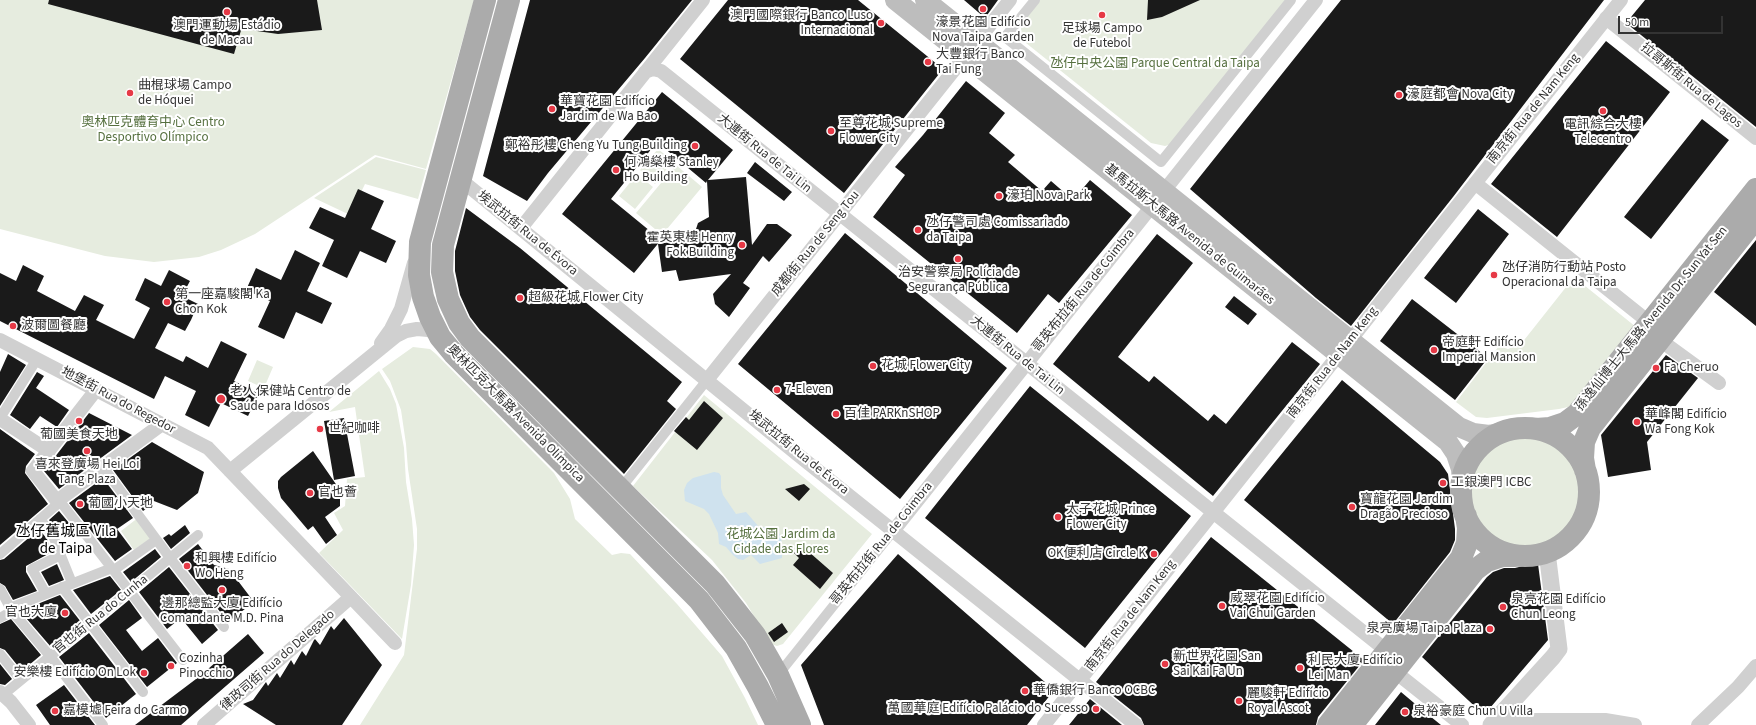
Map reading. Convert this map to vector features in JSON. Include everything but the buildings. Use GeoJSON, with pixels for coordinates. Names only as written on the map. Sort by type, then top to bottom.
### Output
{"type":"FeatureCollection","features":[{"type":"Feature","properties":{"kind":"main road","name":"奧林匹克大馬路 Avenida Olímpica"},"geometry":{"type":"LineString","coordinates":[[485,0],[422,232],[419,264],[421,286],[426,307],[438,333],[454,354],[699,600],[736,648],[777,725]]}},
{"type":"Feature","properties":{"kind":"main road","name":"奧林匹克大馬路 Avenida Olímpica"},"geometry":{"type":"LineString","coordinates":[[509,0],[445,238],[442,259],[445,290],[455,315],[470,338],[715,584],[755,636],[778,675],[800,725]]}},
{"type":"Feature","properties":{"kind":"main road","name":"基馬拉斯大馬路 Avenida de Guimarães"},"geometry":{"type":"LineString","coordinates":[[895,0],[971,49],[1345,347],[1459,427],[1473,433],[1488,434],[1503,432]]}},
{"type":"Feature","properties":{"kind":"main road","name":"基馬拉斯大馬路 Avenida de Guimarães"},"geometry":{"type":"LineString","coordinates":[[925,0],[971,49]]}},
{"type":"Feature","properties":{"kind":"main road","name":"孫逸仙博士大馬路 Avenida Dr. Sun Yat Sen"},"geometry":{"type":"LineString","coordinates":[[1586,472],[1583,450],[1584,442],[1590,428],[1655,331],[1756,189]]}},
{"type":"Feature","properties":{"kind":"main road","name":"孫逸仙博士大馬路 Avenida Dr. Sun Yat Sen"},"geometry":{"type":"LineString","coordinates":[[1535,429],[1550,428],[1565,423],[1577,414],[1655,331],[1756,218]]}},
{"type":"Feature","properties":{"kind":"main road","name":"基馬拉斯大馬路 Avenida de Guimarães"},"geometry":{"type":"LineString","coordinates":[[1345,347],[1448,442],[1456,454],[1461,469],[1462,484]]}},
{"type":"Feature","properties":{"kind":"main road"},"geometry":{"type":"LineString","coordinates":[[1328,725],[1391,661],[1475,570],[1487,561],[1502,556],[1531,556],[1547,552],[1567,541],[1583,518],[1588,505],[1589,492],[1586,472],[1576,453],[1567,443],[1554,435],[1535,429],[1516,428],[1491,437],[1472,456],[1466,467],[1461,493],[1468,528],[1467,543],[1461,558],[1391,661],[1352,725]]}},
{"type":"Feature","properties":{"kind":"main road"},"geometry":{"type":"LineString","coordinates":[[594,494],[604,491],[610,483],[621,489],[628,502],[620,508],[617,517]]}},
{"type":"Feature","properties":{"kind":"main road"},"geometry":{"type":"LineString","coordinates":[[1465,513],[1474,530],[1482,540],[1499,550],[1518,556]]}},
{"type":"Feature","properties":{"kind":"street"},"geometry":{"type":"LineString","coordinates":[[521,228],[703,0]]}},
{"type":"Feature","properties":{"kind":"street","name":"成都街 Rua de Seng Tou"},"geometry":{"type":"LineString","coordinates":[[621,489],[1010,0]]}},
{"type":"Feature","properties":{"kind":"street"},"geometry":{"type":"LineString","coordinates":[[1035,0],[1005,37],[1161,162],[1291,0]]}},
{"type":"Feature","properties":{"kind":"street","name":"哥英布拉街 Rua de Coimbra"},"geometry":{"type":"LineString","coordinates":[[778,675],[1316,0]]}},
{"type":"Feature","properties":{"kind":"street","name":"南京街 Rua de Nam Keng"},"geometry":{"type":"LineString","coordinates":[[1044,725],[1621,0]]}},
{"type":"Feature","properties":{"kind":"street","name":"拉哥斯街 Rua de Lagos"},"geometry":{"type":"LineString","coordinates":[[1606,18],[1756,138]]}},
{"type":"Feature","properties":{"kind":"street"},"geometry":{"type":"LineString","coordinates":[[659,56],[657,64],[661,72]]}},
{"type":"Feature","properties":{"kind":"street"},"geometry":{"type":"LineString","coordinates":[[645,72],[653,69],[661,72]]}},
{"type":"Feature","properties":{"kind":"street","name":"大連街 Rua de Tai Lin"},"geometry":{"type":"LineString","coordinates":[[661,72],[1213,512],[1391,661],[1462,725]]}},
{"type":"Feature","properties":{"kind":"street","name":"埃武拉街 Rua de Évora"},"geometry":{"type":"LineString","coordinates":[[461,180],[1136,725]]}},
{"type":"Feature","properties":{"kind":"street"},"geometry":{"type":"LineString","coordinates":[[1475,183],[1719,383]]}},
{"type":"Feature","properties":{"kind":"street"},"geometry":{"type":"LineString","coordinates":[[363,362],[385,338],[396,319],[404,299],[422,232]]}},
{"type":"Feature","properties":{"kind":"street"},"geometry":{"type":"LineString","coordinates":[[230,471],[402,332],[416,329],[438,333]]}},
{"type":"Feature","properties":{"kind":"street","name":"地堡街 Rua do Regedor"},"geometry":{"type":"LineString","coordinates":[[0,340],[208,448],[395,643]]}},
{"type":"Feature","properties":{"kind":"street"},"geometry":{"type":"LineString","coordinates":[[37,359],[0,419],[49,450]]}},
{"type":"Feature","properties":{"kind":"street"},"geometry":{"type":"LineString","coordinates":[[96,390],[33,471],[113,569],[183,660]]}},
{"type":"Feature","properties":{"kind":"street"},"geometry":{"type":"LineString","coordinates":[[2,548],[40,519],[59,501],[162,424]]}},
{"type":"Feature","properties":{"kind":"street"},"geometry":{"type":"LineString","coordinates":[[103,468],[156,540],[224,627]]}},
{"type":"Feature","properties":{"kind":"street"},"geometry":{"type":"LineString","coordinates":[[40,519],[52,536],[72,583]]}},
{"type":"Feature","properties":{"kind":"street","name":"官也街 Rua do Cunha"},"geometry":{"type":"LineString","coordinates":[[4,696],[21,680],[198,535]]}},
{"type":"Feature","properties":{"kind":"street"},"geometry":{"type":"LineString","coordinates":[[0,618],[11,610],[46,594],[72,583],[113,569],[156,540]]}},
{"type":"Feature","properties":{"kind":"street"},"geometry":{"type":"LineString","coordinates":[[1490,723],[1548,656],[1557,636],[1547,552]]}},
{"type":"Feature","properties":{"kind":"street"},"geometry":{"type":"LineString","coordinates":[[46,594],[32,569],[61,555]]}},
{"type":"Feature","properties":{"kind":"street"},"geometry":{"type":"LineString","coordinates":[[62,588],[143,692]]}},
{"type":"Feature","properties":{"kind":"street"},"geometry":{"type":"LineString","coordinates":[[0,589],[11,610],[50,656],[103,725]]}},
{"type":"Feature","properties":{"kind":"street","name":"律政司街 Rua do Delegado"},"geometry":{"type":"LineString","coordinates":[[204,725],[351,597]]}},
{"type":"Feature","properties":{"kind":"street"},"geometry":{"type":"LineString","coordinates":[[2,660],[21,680]]}},
{"type":"Feature","properties":{"kind":"street"},"geometry":{"type":"LineString","coordinates":[[1698,725],[1738,687],[1756,666]]}},
{"type":"Feature","properties":{"kind":"street"},"geometry":{"type":"LineString","coordinates":[[4,696],[28,725]]}},
{"type":"Feature","properties":{"kind":"street"},"geometry":{"type":"LineString","coordinates":[[1490,723],[1605,720],[1636,725]]}},
{"type":"Feature","properties":{"kind":"green space","name":"奧林匹克體育中心 Centro Desportivo Olímpico"},"geometry":{"type":"Polygon","coordinates":[[[0,0],[474,0],[426,169],[375,155],[255,234],[221,250],[199,257],[154,262],[105,256],[0,229],[0,0]]]}},
{"type":"Feature","properties":{"kind":"green space","name":"氹仔中央公園 Parque Central da Taipa"},"geometry":{"type":"Polygon","coordinates":[[[1037,0],[1289,0],[1172,144],[1165,146],[1151,143],[1026,43],[1022,37],[1022,22],[1037,0]]]}},
{"type":"Feature","properties":{"kind":"green space"},"geometry":{"type":"Polygon","coordinates":[[[658,149],[673,161],[655,184],[640,170],[658,149]]]}},
{"type":"Feature","properties":{"kind":"green space"},"geometry":{"type":"Polygon","coordinates":[[[376,157],[426,170],[418,199],[365,184],[350,215],[314,198],[376,157]]]}},
{"type":"Feature","properties":{"kind":"green space"},"geometry":{"type":"Polygon","coordinates":[[[676,165],[702,187],[662,235],[636,213],[676,165]]]}},
{"type":"Feature","properties":{"kind":"green space"},"geometry":{"type":"Polygon","coordinates":[[[637,174],[653,187],[635,209],[619,196],[637,174]]]}},
{"type":"Feature","properties":{"kind":"green space"},"geometry":{"type":"Polygon","coordinates":[[[1574,277],[1636,327],[1580,400],[1568,407],[1559,409],[1487,418],[1476,417],[1456,402],[1499,346],[1508,349],[1521,344],[1574,277]]]}},
{"type":"Feature","properties":{"kind":"green space"},"geometry":{"type":"Polygon","coordinates":[[[413,347],[430,349],[436,354],[554,473],[570,499],[575,519],[612,555],[621,553],[630,554],[677,604],[722,656],[758,725],[360,725],[404,655],[417,549],[417,529],[401,410],[390,381],[382,369],[413,347]]]}},
{"type":"Feature","properties":{"kind":"green space"},"geometry":{"type":"Polygon","coordinates":[[[257,360],[273,367],[264,388],[248,381],[257,360]]]}},
{"type":"Feature","properties":{"kind":"green space"},"geometry":{"type":"Polygon","coordinates":[[[379,371],[390,389],[396,404],[404,448],[406,482],[412,519],[414,545],[411,585],[402,639],[319,553],[343,530],[334,513],[345,506],[347,479],[365,477],[355,407],[329,412],[379,371]]]}},
{"type":"Feature","properties":{"kind":"green space","name":"花城公園 Jardim da Cidade das Flores"},"geometry":{"type":"Polygon","coordinates":[[[704,395],[872,534],[783,644],[777,646],[771,644],[746,603],[712,560],[633,486],[704,395]]]}},
{"type":"Feature","properties":{"kind":"green space"},"geometry":{"type":"Polygon","coordinates":[[[1525,438],[1535,439],[1555,447],[1563,454],[1570,462],[1578,482],[1578,502],[1570,522],[1563,530],[1555,537],[1535,545],[1525,546],[1515,545],[1495,537],[1487,530],[1480,522],[1472,502],[1471,492],[1472,482],[1480,462],[1487,454],[1495,447],[1515,439],[1525,438]]]}},
{"type":"Feature","properties":{"kind":"green space"},"geometry":{"type":"Polygon","coordinates":[[[139,517],[154,536],[134,550],[121,531],[139,517]]]}},
{"type":"Feature","properties":{"kind":"water"},"geometry":{"type":"Polygon","coordinates":[[[714,472],[719,473],[721,476],[721,488],[723,495],[736,514],[746,512],[759,527],[770,527],[780,534],[782,543],[782,558],[760,564],[751,555],[743,560],[738,559],[726,547],[719,544],[718,533],[709,514],[704,509],[685,501],[684,490],[687,483],[693,478],[714,472]]]}},
{"type":"Feature","properties":{"kind":"place","name":"濠景花園 Edifício Nova Taipa Garden"},"geometry":{"type":"Point","coordinates":[983,9]}},
{"type":"Feature","properties":{"kind":"place","name":"澳門運動場 Estádio de Macau"},"geometry":{"type":"Point","coordinates":[227,12]}},
{"type":"Feature","properties":{"kind":"place","name":"足球場 Campo de Futebol"},"geometry":{"type":"Point","coordinates":[1102,15]}},
{"type":"Feature","properties":{"kind":"place","name":"澳門國際銀行 Banco Luso Internacional"},"geometry":{"type":"Point","coordinates":[881,23]}},
{"type":"Feature","properties":{"kind":"place","name":"大豐銀行 Banco Tai Fung"},"geometry":{"type":"Point","coordinates":[928,62]}},
{"type":"Feature","properties":{"kind":"place","name":"曲棍球場 Campo de Hóquei"},"geometry":{"type":"Point","coordinates":[130,93]}},
{"type":"Feature","properties":{"kind":"place","name":"濠庭都會 Nova City"},"geometry":{"type":"Point","coordinates":[1399,95]}},
{"type":"Feature","properties":{"kind":"place","name":"華寶花園 Edifício Jardim de Wa Bao"},"geometry":{"type":"Point","coordinates":[552,109]}},
{"type":"Feature","properties":{"kind":"place","name":"電訊綜合大樓 Telecentro"},"geometry":{"type":"Point","coordinates":[1603,111]}},
{"type":"Feature","properties":{"kind":"place","name":"至尊花城 Supreme Flower City"},"geometry":{"type":"Point","coordinates":[831,131]}},
{"type":"Feature","properties":{"kind":"place","name":"鄭裕彤樓 Cheng Yu Tung Building"},"geometry":{"type":"Point","coordinates":[695,146]}},
{"type":"Feature","properties":{"kind":"place","name":"何鴻燊樓 Stanley Ho Building"},"geometry":{"type":"Point","coordinates":[616,170]}},
{"type":"Feature","properties":{"kind":"place","name":"濠珀 Nova Park"},"geometry":{"type":"Point","coordinates":[999,196]}},
{"type":"Feature","properties":{"kind":"place","name":"氹仔警司處 Comissariado da Taipa"},"geometry":{"type":"Point","coordinates":[918,230]}},
{"type":"Feature","properties":{"kind":"place","name":"霍英東樓 Henry Fok Building"},"geometry":{"type":"Point","coordinates":[742,245]}},
{"type":"Feature","properties":{"kind":"place","name":"治安警察局 Polícia de Segurança Pública"},"geometry":{"type":"Point","coordinates":[958,259]}},
{"type":"Feature","properties":{"kind":"place","name":"氹仔消防行動站 Posto Operacional da Taipa"},"geometry":{"type":"Point","coordinates":[1494,275]}},
{"type":"Feature","properties":{"kind":"place","name":"超級花城 Flower City"},"geometry":{"type":"Point","coordinates":[520,298]}},
{"type":"Feature","properties":{"kind":"place","name":"第一座嘉駿閣 Ka Chon Kok"},"geometry":{"type":"Point","coordinates":[167,302]}},
{"type":"Feature","properties":{"kind":"place","name":"波爾圖餐廳"},"geometry":{"type":"Point","coordinates":[13,326]}},
{"type":"Feature","properties":{"kind":"place","name":"帝庭軒 Edifício Imperial Mansion"},"geometry":{"type":"Point","coordinates":[1434,350]}},
{"type":"Feature","properties":{"kind":"place","name":"花城 Flower City"},"geometry":{"type":"Point","coordinates":[873,366]}},
{"type":"Feature","properties":{"kind":"place","name":"Fa Cheruo"},"geometry":{"type":"Point","coordinates":[1656,368]}},
{"type":"Feature","properties":{"kind":"place","name":"7-Eleven"},"geometry":{"type":"Point","coordinates":[777,390]}},
{"type":"Feature","properties":{"kind":"place","name":"老人保健站 Centro de Saúde para Idosos"},"geometry":{"type":"Point","coordinates":[221,399]}},
{"type":"Feature","properties":{"kind":"place","name":"百佳 PARKnSHOP"},"geometry":{"type":"Point","coordinates":[836,414]}},
{"type":"Feature","properties":{"kind":"place","name":"葡國美食天地"},"geometry":{"type":"Point","coordinates":[79,421]}},
{"type":"Feature","properties":{"kind":"place","name":"華峰閣 Edifício Wa Fong Kok"},"geometry":{"type":"Point","coordinates":[1637,422]}},
{"type":"Feature","properties":{"kind":"place","name":"世紀咖啡"},"geometry":{"type":"Point","coordinates":[320,429]}},
{"type":"Feature","properties":{"kind":"place","name":"喜來登廣場 Hei Loi Tang Plaza"},"geometry":{"type":"Point","coordinates":[87,451]}},
{"type":"Feature","properties":{"kind":"place","name":"工銀澳門 ICBC"},"geometry":{"type":"Point","coordinates":[1443,483]}},
{"type":"Feature","properties":{"kind":"place","name":"官也薈"},"geometry":{"type":"Point","coordinates":[310,493]}},
{"type":"Feature","properties":{"kind":"place","name":"葡國小天地"},"geometry":{"type":"Point","coordinates":[80,504]}},
{"type":"Feature","properties":{"kind":"place","name":"寶龍花園 Jardim Dragão Precioso"},"geometry":{"type":"Point","coordinates":[1352,507]}},
{"type":"Feature","properties":{"kind":"place","name":"太子花城 Prince Flower City"},"geometry":{"type":"Point","coordinates":[1058,517]}},
{"type":"Feature","properties":{"kind":"place","name":"OK便利店 Circle K"},"geometry":{"type":"Point","coordinates":[1154,554]}},
{"type":"Feature","properties":{"kind":"place","name":"和興樓 Edifício Wo Heng"},"geometry":{"type":"Point","coordinates":[187,566]}},
{"type":"Feature","properties":{"kind":"place","name":"邊那總監大廈 Edifício Comandante M.D. Pina"},"geometry":{"type":"Point","coordinates":[222,590]}},
{"type":"Feature","properties":{"kind":"place","name":"威翠花園 Edifício Vai Chui Garden"},"geometry":{"type":"Point","coordinates":[1222,606]}},
{"type":"Feature","properties":{"kind":"place","name":"泉亮花園 Edifício Chun Leong"},"geometry":{"type":"Point","coordinates":[1503,607]}},
{"type":"Feature","properties":{"kind":"place","name":"官也大廈"},"geometry":{"type":"Point","coordinates":[65,613]}},
{"type":"Feature","properties":{"kind":"place","name":"泉亮廣場 Taipa Plaza"},"geometry":{"type":"Point","coordinates":[1490,629]}},
{"type":"Feature","properties":{"kind":"place","name":"新世界花園 San Sai Kai Fa Un"},"geometry":{"type":"Point","coordinates":[1165,664]}},
{"type":"Feature","properties":{"kind":"place","name":"Cozinha Pinocchio"},"geometry":{"type":"Point","coordinates":[171,666]}},
{"type":"Feature","properties":{"kind":"place","name":"利民大廈 Edifício Lei Man"},"geometry":{"type":"Point","coordinates":[1300,668]}},
{"type":"Feature","properties":{"kind":"place","name":"安樂樓 Edifício On Lok"},"geometry":{"type":"Point","coordinates":[144,673]}},
{"type":"Feature","properties":{"kind":"place","name":"華僑銀行 Banco OCBC"},"geometry":{"type":"Point","coordinates":[1025,691]}},
{"type":"Feature","properties":{"kind":"place","name":"麗駿軒 Edifício Royal Ascot"},"geometry":{"type":"Point","coordinates":[1239,701]}},
{"type":"Feature","properties":{"kind":"place","name":"萬國華庭 Edifício Palácio do Sucesso"},"geometry":{"type":"Point","coordinates":[1096,709]}},
{"type":"Feature","properties":{"kind":"place","name":"嘉模墟 Feira do Carmo"},"geometry":{"type":"Point","coordinates":[55,711]}},
{"type":"Feature","properties":{"kind":"place","name":"泉裕豪庭 Chun U Villa"},"geometry":{"type":"Point","coordinates":[1405,712]}},
{"type":"Feature","properties":{"kind":"district","name":"氹仔舊城區 Vila de Taipa"},"geometry":{"type":"Point","coordinates":[66,542]}}]}
